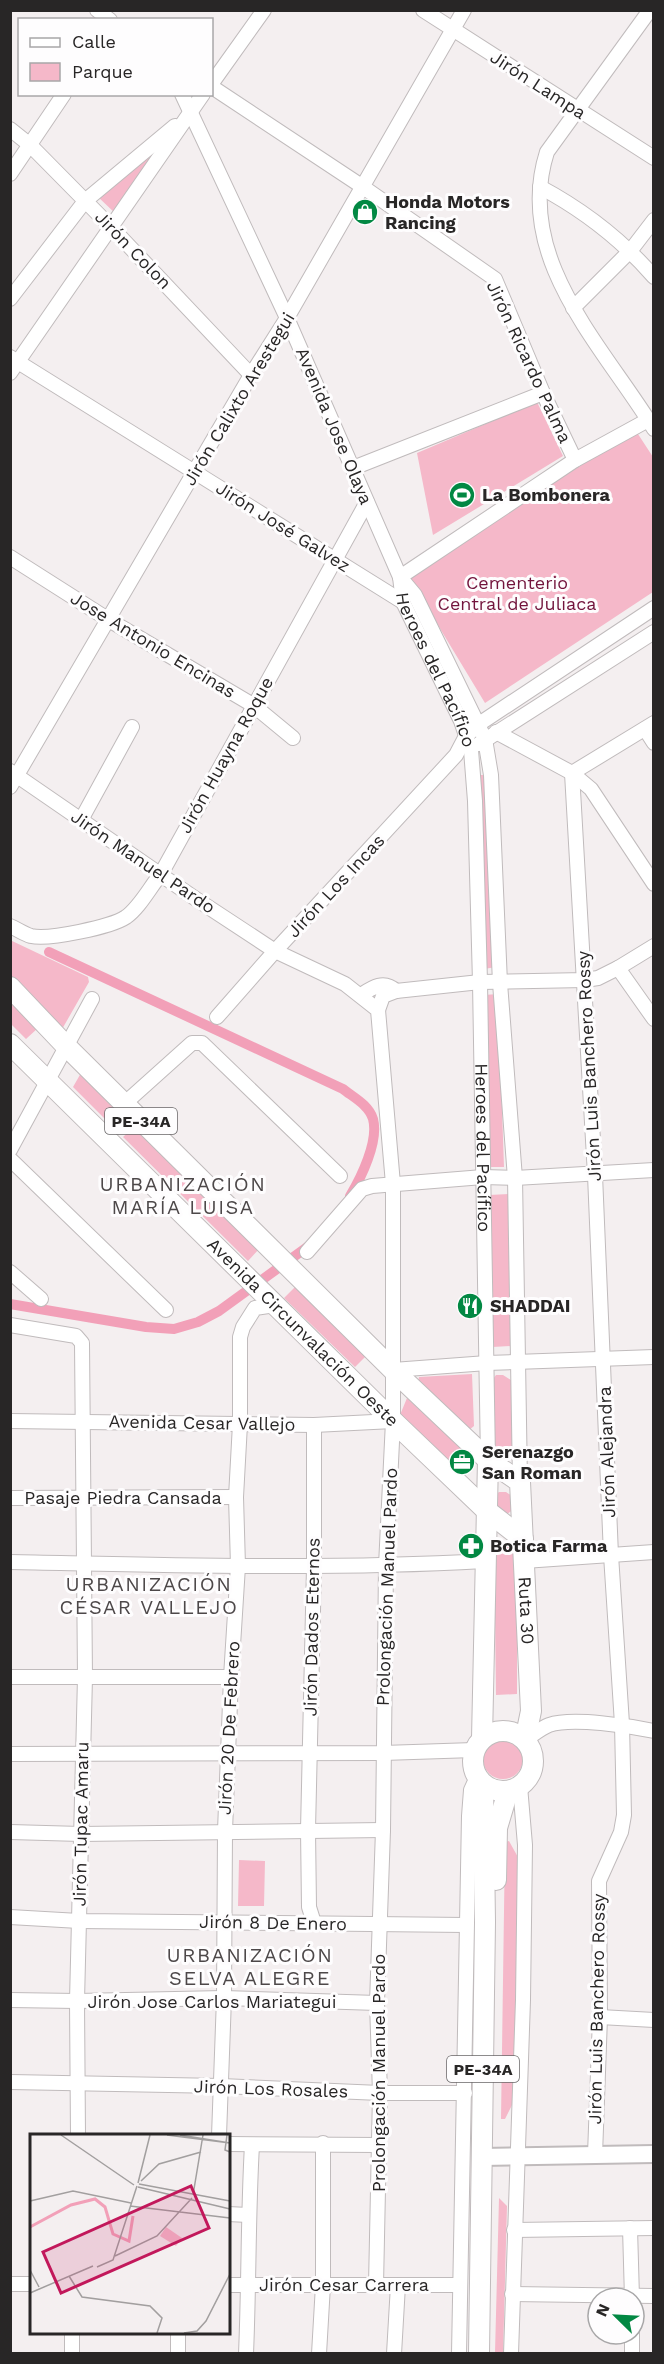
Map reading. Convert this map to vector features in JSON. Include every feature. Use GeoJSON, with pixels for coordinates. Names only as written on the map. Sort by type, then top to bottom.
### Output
{"type":"FeatureCollection","features":[{"type":"Feature","properties":{"kind":"highway","name":"Avenida Circunvalación Oeste"},"geometry":{"type":"LineString","coordinates":[[10,987],[67,1047],[393,1370],[488,1460],[520,1482]]}},
{"type":"Feature","properties":{"kind":"highway","name":"Avenida Circunvalación Oeste"},"geometry":{"type":"LineString","coordinates":[[10,1044],[393,1421],[486,1510],[523,1539]]}},
{"type":"Feature","properties":{"kind":"highway","name":"Heroes del Pacífico"},"geometry":{"type":"LineString","coordinates":[[486,1510],[488,1460]]}},
{"type":"Feature","properties":{"kind":"highway","name":"Ruta 30"},"geometry":{"type":"LineString","coordinates":[[520,1482],[531,1711],[525,1740]]}},
{"type":"Feature","properties":{"kind":"highway","name":"PE-34A"},"geometry":{"type":"LineString","coordinates":[[486,1510],[478,1744],[473,1764],[480,1780],[485,1923],[489,2354]]}},
{"type":"Feature","properties":{"kind":"highway"},"geometry":{"type":"LineString","coordinates":[[478,1744],[488,1734],[502,1730],[516,1733],[525,1740]]}},
{"type":"Feature","properties":{"kind":"highway","name":"PE-34A"},"geometry":{"type":"LineString","coordinates":[[479,2354],[497,1828],[514,1788],[530,1774],[533,1767],[532,1753],[525,1740]]}},
{"type":"Feature","properties":{"kind":"highway"},"geometry":{"type":"LineString","coordinates":[[480,1780],[495,1790],[514,1788]]}},
{"type":"Feature","properties":{"kind":"main road"},"geometry":{"type":"LineString","coordinates":[[487,2157],[654,2154]]}},
{"type":"Feature","properties":{"kind":"street"},"geometry":{"type":"LineString","coordinates":[[213,84],[264,10]]}},
{"type":"Feature","properties":{"kind":"street","name":"Jirón Lampa"},"geometry":{"type":"LineString","coordinates":[[423,10],[654,158]]}},
{"type":"Feature","properties":{"kind":"street","name":"Jirón Calixto Arestegui"},"geometry":{"type":"LineString","coordinates":[[13,778],[287,318],[464,10]]}},
{"type":"Feature","properties":{"kind":"street"},"geometry":{"type":"LineString","coordinates":[[400,577],[575,459],[651,424],[573,308],[549,259],[542,224],[540,187],[547,152],[650,10]]}},
{"type":"Feature","properties":{"kind":"street","name":"Jirón Ricardo Palma"},"geometry":{"type":"LineString","coordinates":[[213,86],[495,279],[543,393],[575,459]]}},
{"type":"Feature","properties":{"kind":"street"},"geometry":{"type":"LineString","coordinates":[[10,174],[63,96]]}},
{"type":"Feature","properties":{"kind":"street","name":"Avenida Jose Olaya"},"geometry":{"type":"LineString","coordinates":[[183,96],[287,318],[400,577]]}},
{"type":"Feature","properties":{"kind":"street"},"geometry":{"type":"LineString","coordinates":[[13,364],[202,96]]}},
{"type":"Feature","properties":{"kind":"street"},"geometry":{"type":"LineString","coordinates":[[10,299],[85,201],[190,113]]}},
{"type":"Feature","properties":{"kind":"street","name":"Jirón Colon"},"geometry":{"type":"LineString","coordinates":[[10,129],[30,145],[111,227],[251,375]]}},
{"type":"Feature","properties":{"kind":"street"},"geometry":{"type":"LineString","coordinates":[[540,187],[595,221],[654,266]]}},
{"type":"Feature","properties":{"kind":"street"},"geometry":{"type":"LineString","coordinates":[[573,308],[631,250],[654,220]]}},
{"type":"Feature","properties":{"kind":"street"},"geometry":{"type":"LineString","coordinates":[[631,250],[654,278]]}},
{"type":"Feature","properties":{"kind":"street","name":"Jirón José Galvez"},"geometry":{"type":"LineString","coordinates":[[13,364],[403,602]]}},
{"type":"Feature","properties":{"kind":"street"},"geometry":{"type":"LineString","coordinates":[[353,468],[543,393]]}},
{"type":"Feature","properties":{"kind":"street","name":"Jirón Huayna Roque"},"geometry":{"type":"LineString","coordinates":[[10,926],[31,936],[51,936],[86,930],[126,917],[161,874],[367,502]]}},
{"type":"Feature","properties":{"kind":"street","name":"Jose Antonio Encinas"},"geometry":{"type":"LineString","coordinates":[[10,557],[109,620],[253,705],[292,738]]}},
{"type":"Feature","properties":{"kind":"street","name":"Heroes del Pacífico"},"geometry":{"type":"LineString","coordinates":[[400,577],[403,602],[461,721],[471,750],[475,801],[480,982],[488,1460]]}},
{"type":"Feature","properties":{"kind":"street","name":"Heroes del Pacífico"},"geometry":{"type":"LineString","coordinates":[[400,577],[415,596],[479,724],[491,735],[500,983],[515,1178],[520,1482]]}},
{"type":"Feature","properties":{"kind":"street"},"geometry":{"type":"LineString","coordinates":[[456,755],[466,736],[479,724],[654,608]]}},
{"type":"Feature","properties":{"kind":"street"},"geometry":{"type":"LineString","coordinates":[[456,755],[471,750],[654,632]]}},
{"type":"Feature","properties":{"kind":"street"},"geometry":{"type":"LineString","coordinates":[[572,773],[649,726],[654,743]]}},
{"type":"Feature","properties":{"kind":"street"},"geometry":{"type":"LineString","coordinates":[[81,820],[132,727]]}},
{"type":"Feature","properties":{"kind":"street"},"geometry":{"type":"LineString","coordinates":[[491,735],[572,773],[595,794],[654,884]]}},
{"type":"Feature","properties":{"kind":"street","name":"Jirón Los Incas"},"geometry":{"type":"LineString","coordinates":[[217,1017],[456,755]]}},
{"type":"Feature","properties":{"kind":"street","name":"Jirón Luis Banchero Rossy"},"geometry":{"type":"LineString","coordinates":[[572,773],[596,1174],[603,1359]]}},
{"type":"Feature","properties":{"kind":"street","name":"Jirón Manuel Pardo"},"geometry":{"type":"LineString","coordinates":[[13,778],[81,820],[275,951]]}},
{"type":"Feature","properties":{"kind":"street"},"geometry":{"type":"LineString","coordinates":[[275,951],[345,984],[378,1010],[383,996],[396,991],[480,982],[598,978],[654,946]]}},
{"type":"Feature","properties":{"kind":"street"},"geometry":{"type":"LineString","coordinates":[[618,968],[654,1020]]}},
{"type":"Feature","properties":{"kind":"street"},"geometry":{"type":"LineString","coordinates":[[361,995],[382,985],[389,986],[396,991]]}},
{"type":"Feature","properties":{"kind":"street"},"geometry":{"type":"LineString","coordinates":[[10,1150],[92,999]]}},
{"type":"Feature","properties":{"kind":"street","name":"Prolongación Manuel Pardo"},"geometry":{"type":"LineString","coordinates":[[376,2285],[380,2093],[378,2003],[383,1830],[386,1566],[393,1421],[393,1184],[378,1010]]}},
{"type":"Feature","properties":{"kind":"street"},"geometry":{"type":"LineString","coordinates":[[124,1104],[192,1043],[202,1043],[340,1176]]}},
{"type":"Feature","properties":{"kind":"street"},"geometry":{"type":"LineString","coordinates":[[10,1159],[166,1310]]}},
{"type":"Feature","properties":{"kind":"street"},"geometry":{"type":"LineString","coordinates":[[307,1252],[362,1189],[393,1184],[483,1177],[515,1178],[654,1170]]}},
{"type":"Feature","properties":{"kind":"street"},"geometry":{"type":"LineString","coordinates":[[10,1272],[41,1299]]}},
{"type":"Feature","properties":{"kind":"street","name":"Jirón 20 De Febrero"},"geometry":{"type":"LineString","coordinates":[[219,2134],[224,1998],[225,1831],[238,1566],[236,1497],[240,1424],[240,1337],[243,1327],[255,1308],[272,1301]]}},
{"type":"Feature","properties":{"kind":"street","name":"Jirón Tupac Amaru"},"geometry":{"type":"LineString","coordinates":[[10,1325],[76,1336],[81,1340],[85,1677],[77,2001],[78,2134]]}},
{"type":"Feature","properties":{"kind":"street"},"geometry":{"type":"LineString","coordinates":[[393,1370],[487,1363],[654,1356]]}},
{"type":"Feature","properties":{"kind":"street","name":"Jirón Alejandra"},"geometry":{"type":"LineString","coordinates":[[603,1359],[611,1554],[622,1724]]}},
{"type":"Feature","properties":{"kind":"street","name":"Avenida Cesar Vallejo"},"geometry":{"type":"LineString","coordinates":[[10,1421],[314,1425],[393,1421]]}},
{"type":"Feature","properties":{"kind":"street","name":"Jirón Dados Eternos"},"geometry":{"type":"LineString","coordinates":[[314,1425],[314,1567],[308,1830],[309,1906],[314,1923]]}},
{"type":"Feature","properties":{"kind":"street","name":"Pasaje Piedra Cansada"},"geometry":{"type":"LineString","coordinates":[[10,1498],[236,1497]]}},
{"type":"Feature","properties":{"kind":"street"},"geometry":{"type":"LineString","coordinates":[[524,1561],[654,1552]]}},
{"type":"Feature","properties":{"kind":"street"},"geometry":{"type":"LineString","coordinates":[[10,1562],[314,1567],[484,1561]]}},
{"type":"Feature","properties":{"kind":"street"},"geometry":{"type":"LineString","coordinates":[[10,1677],[231,1677]]}},
{"type":"Feature","properties":{"kind":"street"},"geometry":{"type":"LineString","coordinates":[[525,1740],[549,1725],[560,1723],[622,1724],[654,1731]]}},
{"type":"Feature","properties":{"kind":"street","name":"Jirón Luis Banchero Rossy"},"geometry":{"type":"LineString","coordinates":[[595,2155],[600,2017],[599,1881],[624,1823],[622,1724]]}},
{"type":"Feature","properties":{"kind":"street"},"geometry":{"type":"LineString","coordinates":[[10,1754],[383,1754],[478,1744]]}},
{"type":"Feature","properties":{"kind":"street"},"geometry":{"type":"LineString","coordinates":[[459,2354],[469,1816],[471,1790],[480,1780]]}},
{"type":"Feature","properties":{"kind":"street"},"geometry":{"type":"LineString","coordinates":[[511,2354],[523,2000],[525,1851],[514,1788]]}},
{"type":"Feature","properties":{"kind":"street"},"geometry":{"type":"LineString","coordinates":[[10,1832],[81,1834],[383,1830]]}},
{"type":"Feature","properties":{"kind":"street","name":"Jirón 8 De Enero"},"geometry":{"type":"LineString","coordinates":[[10,1917],[79,1921],[466,1924]]}},
{"type":"Feature","properties":{"kind":"street","name":"Jirón Jose Carlos Mariategui"},"geometry":{"type":"LineString","coordinates":[[10,2000],[224,1998],[378,2003]]}},
{"type":"Feature","properties":{"kind":"street"},"geometry":{"type":"LineString","coordinates":[[600,2017],[654,2020]]}},
{"type":"Feature","properties":{"kind":"street","name":"Jirón Los Rosales"},"geometry":{"type":"LineString","coordinates":[[10,2082],[221,2086],[380,2093],[465,2093]]}},
{"type":"Feature","properties":{"kind":"street"},"geometry":{"type":"LineString","coordinates":[[230,2144],[378,2145]]}},
{"type":"Feature","properties":{"kind":"street"},"geometry":{"type":"LineString","coordinates":[[319,2354],[323,2285],[323,2144]]}},
{"type":"Feature","properties":{"kind":"street"},"geometry":{"type":"LineString","coordinates":[[246,2354],[249,2284],[248,2215],[252,2145]]}},
{"type":"Feature","properties":{"kind":"street"},"geometry":{"type":"LineString","coordinates":[[230,2214],[248,2215]]}},
{"type":"Feature","properties":{"kind":"street"},"geometry":{"type":"LineString","coordinates":[[630,2228],[632,2286]]}},
{"type":"Feature","properties":{"kind":"street"},"geometry":{"type":"LineString","coordinates":[[514,2230],[654,2228]]}},
{"type":"Feature","properties":{"kind":"street"},"geometry":{"type":"LineString","coordinates":[[10,2284],[30,2284]]}},
{"type":"Feature","properties":{"kind":"street","name":"Jirón Cesar Carrera"},"geometry":{"type":"LineString","coordinates":[[230,2284],[460,2285]]}},
{"type":"Feature","properties":{"kind":"street"},"geometry":{"type":"LineString","coordinates":[[394,2354],[398,2285]]}},
{"type":"Feature","properties":{"kind":"street"},"geometry":{"type":"LineString","coordinates":[[512,2294],[586,2296]]}},
{"type":"Feature","properties":{"kind":"street"},"geometry":{"type":"LineString","coordinates":[[72,2334],[72,2354]]}},
{"type":"Feature","properties":{"kind":"street"},"geometry":{"type":"LineString","coordinates":[[178,2334],[178,2354]]}},
{"type":"Feature","properties":{"kind":"green space"},"geometry":{"type":"Polygon","coordinates":[[[159,146],[117,215],[96,195],[159,146]]]}},
{"type":"Feature","properties":{"kind":"green space","name":"La Bombonera"},"geometry":{"type":"Polygon","coordinates":[[[537,402],[563,456],[433,535],[417,453],[537,402]]]}},
{"type":"Feature","properties":{"kind":"green space","name":"Cementerio Central de Juliaca"},"geometry":{"type":"Polygon","coordinates":[[[636,431],[653,457],[653,592],[485,703],[407,574],[636,431]]]}},
{"type":"Feature","properties":{"kind":"green space"},"geometry":{"type":"Polygon","coordinates":[[[477,775],[488,775],[496,967],[484,969],[477,775]]]}},
{"type":"Feature","properties":{"kind":"green space"},"geometry":{"type":"Polygon","coordinates":[[[10,940],[88,977],[89,982],[61,1031],[11,980],[10,940]]]}},
{"type":"Feature","properties":{"kind":"green space"},"geometry":{"type":"Polygon","coordinates":[[[498,994],[504,1167],[490,1167],[484,995],[498,994]]]}},
{"type":"Feature","properties":{"kind":"green space"},"geometry":{"type":"Polygon","coordinates":[[[10,1000],[38,1028],[26,1039],[11,1024],[10,1000]]]}},
{"type":"Feature","properties":{"kind":"green space"},"geometry":{"type":"Polygon","coordinates":[[[81,1073],[131,1122],[120,1134],[73,1087],[81,1073]]]}},
{"type":"Feature","properties":{"kind":"green space"},"geometry":{"type":"Polygon","coordinates":[[[135,1126],[259,1249],[248,1261],[123,1137],[135,1126]]]}},
{"type":"Feature","properties":{"kind":"green space"},"geometry":{"type":"Polygon","coordinates":[[[509,1194],[512,1346],[492,1347],[489,1195],[509,1194]]]}},
{"type":"Feature","properties":{"kind":"green space"},"geometry":{"type":"Polygon","coordinates":[[[296,1286],[367,1355],[355,1367],[284,1298],[296,1286]]]}},
{"type":"Feature","properties":{"kind":"green space"},"geometry":{"type":"Polygon","coordinates":[[[472,1374],[474,1426],[469,1430],[418,1382],[419,1377],[472,1374]]]}},
{"type":"Feature","properties":{"kind":"green space"},"geometry":{"type":"Polygon","coordinates":[[[496,1375],[503,1375],[511,1380],[513,1456],[507,1459],[493,1446],[493,1379],[496,1375]]]}},
{"type":"Feature","properties":{"kind":"green space"},"geometry":{"type":"Polygon","coordinates":[[[407,1398],[461,1448],[447,1464],[400,1415],[407,1398]]]}},
{"type":"Feature","properties":{"kind":"green space"},"geometry":{"type":"Polygon","coordinates":[[[499,1492],[506,1492],[512,1496],[513,1510],[507,1514],[499,1514],[493,1497],[499,1492]]]}},
{"type":"Feature","properties":{"kind":"green space"},"geometry":{"type":"Polygon","coordinates":[[[494,1539],[517,1544],[517,1694],[496,1695],[494,1539]]]}},
{"type":"Feature","properties":{"kind":"green space"},"geometry":{"type":"Polygon","coordinates":[[[503,1739],[517,1745],[523,1759],[517,1773],[503,1779],[489,1773],[483,1759],[489,1745],[503,1739]]]}},
{"type":"Feature","properties":{"kind":"green space"},"geometry":{"type":"Polygon","coordinates":[[[509,1841],[519,1859],[513,2103],[505,2119],[501,2119],[505,1842],[509,1841]]]}},
{"type":"Feature","properties":{"kind":"green space"},"geometry":{"type":"Polygon","coordinates":[[[239,1860],[265,1861],[264,1906],[238,1906],[239,1860]]]}},
{"type":"Feature","properties":{"kind":"green space"},"geometry":{"type":"Polygon","coordinates":[[[499,2198],[507,2206],[503,2354],[495,2353],[499,2198]]]}},
{"type":"Feature","properties":{"kind":"waterway"},"geometry":{"type":"LineString","coordinates":[[49,952],[343,1089],[360,1102],[373,1119],[373,1138],[364,1170],[350,1196]]}},
{"type":"Feature","properties":{"kind":"waterway"},"geometry":{"type":"LineString","coordinates":[[10,1304],[146,1327],[174,1329],[198,1322],[219,1311],[310,1245]]}},
{"type":"Feature","properties":{"kind":"place","name":"Honda Motors Rancing"},"geometry":{"type":"Point","coordinates":[365,212]}},
{"type":"Feature","properties":{"kind":"place","name":"La Bombonera"},"geometry":{"type":"Point","coordinates":[462,495]}},
{"type":"Feature","properties":{"kind":"place","name":"SHADDAI"},"geometry":{"type":"Point","coordinates":[470,1306]}},
{"type":"Feature","properties":{"kind":"place","name":"Serenazgo San Roman"},"geometry":{"type":"Point","coordinates":[462,1462]}},
{"type":"Feature","properties":{"kind":"place","name":"Botica Farma"},"geometry":{"type":"Point","coordinates":[471,1546]}},
{"type":"Feature","properties":{"kind":"district","name":"URBANIZACIÓN MARÍA LUISA"},"geometry":{"type":"Point","coordinates":[183,1196]}},
{"type":"Feature","properties":{"kind":"district","name":"URBANIZACIÓN CÉSAR VALLEJO"},"geometry":{"type":"Point","coordinates":[149,1596]}},
{"type":"Feature","properties":{"kind":"district","name":"URBANIZACIÓN SELVA ALEGRE"},"geometry":{"type":"Point","coordinates":[250,1966]}}]}
